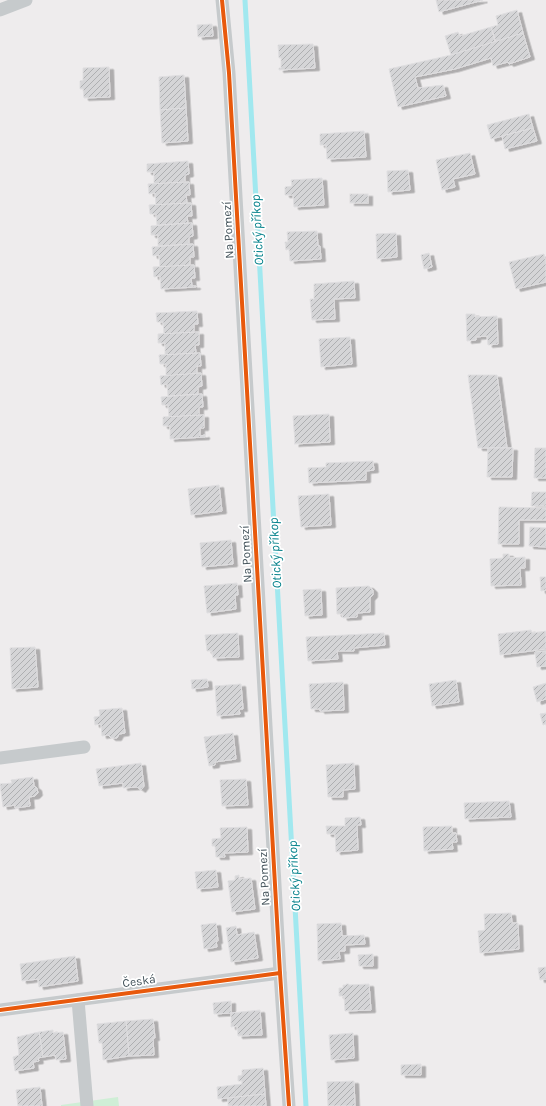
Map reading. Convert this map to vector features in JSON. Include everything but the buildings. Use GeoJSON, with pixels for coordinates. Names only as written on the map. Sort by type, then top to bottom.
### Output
{"type":"FeatureCollection","features":[{"type":"Feature","properties":{"kind":"street"},"geometry":{"type":"LineString","coordinates":[[0,10],[26,0]]}},
{"type":"Feature","properties":{"kind":"street","name":"Na Pomezí"},"geometry":{"type":"LineString","coordinates":[[222,0],[229,81],[280,973],[289,1106]]}},
{"type":"Feature","properties":{"kind":"street"},"geometry":{"type":"LineString","coordinates":[[0,758],[84,747]]}},
{"type":"Feature","properties":{"kind":"street","name":"Česká"},"geometry":{"type":"LineString","coordinates":[[0,1010],[280,973]]}},
{"type":"Feature","properties":{"kind":"street"},"geometry":{"type":"LineString","coordinates":[[78,1000],[87,1106]]}},
{"type":"Feature","properties":{"kind":"green space"},"geometry":{"type":"Polygon","coordinates":[[[118,1097],[119,1106],[61,1106],[61,1105],[118,1097]]]}},
{"type":"Feature","properties":{"kind":"waterway","name":"Otický příkop"},"geometry":{"type":"LineString","coordinates":[[245,0],[306,1106]]}},
{"type":"Feature","properties":{"kind":"cycle path"},"geometry":{"type":"LineString","coordinates":[[222,0],[229,73],[280,973],[289,1106]]}},
{"type":"Feature","properties":{"kind":"cycle path"},"geometry":{"type":"LineString","coordinates":[[0,1010],[280,973]]}}]}
